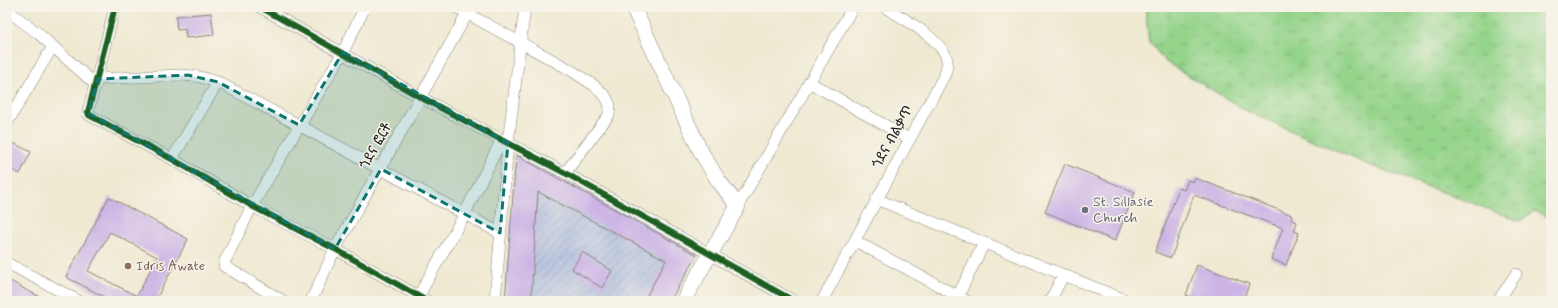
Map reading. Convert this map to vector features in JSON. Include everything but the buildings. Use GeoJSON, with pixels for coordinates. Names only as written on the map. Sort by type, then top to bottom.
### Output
{"type":"FeatureCollection","features":[{"type":"Feature","properties":{"kind":"main road"},"geometry":{"type":"LineString","coordinates":[[633,7],[701,152],[718,180],[738,206],[683,301]]}},
{"type":"Feature","properties":{"kind":"street"},"geometry":{"type":"LineString","coordinates":[[115,7],[97,82],[88,112],[89,115],[172,159],[252,206],[335,249],[422,299],[464,215],[505,141]]}},
{"type":"Feature","properties":{"kind":"street"},"geometry":{"type":"LineString","coordinates":[[260,7],[343,52],[420,97],[564,173],[794,301]]}},
{"type":"Feature","properties":{"kind":"street"},"geometry":{"type":"LineString","coordinates":[[283,301],[224,265],[252,206],[298,125],[343,52],[365,7]]}},
{"type":"Feature","properties":{"kind":"street"},"geometry":{"type":"LineString","coordinates":[[455,7],[469,10],[522,44],[569,69],[595,86],[606,97],[610,105],[609,115],[564,173]]}},
{"type":"Feature","properties":{"kind":"street"},"geometry":{"type":"LineString","coordinates":[[495,301],[505,141],[522,44],[525,7]]}},
{"type":"Feature","properties":{"kind":"street"},"geometry":{"type":"LineString","coordinates":[[738,206],[853,7]]}},
{"type":"Feature","properties":{"kind":"street","name":"ጎደና ብልቃጥ"},"geometry":{"type":"LineString","coordinates":[[822,301],[945,74],[947,61],[944,52],[917,26],[884,7]]}},
{"type":"Feature","properties":{"kind":"street"},"geometry":{"type":"LineString","coordinates":[[7,10],[39,34],[97,82],[179,75],[196,76],[218,82],[500,233]]}},
{"type":"Feature","properties":{"kind":"street","name":"ጎደና ፎርቶ"},"geometry":{"type":"LineString","coordinates":[[311,301],[335,249],[469,10]]}},
{"type":"Feature","properties":{"kind":"street"},"geometry":{"type":"LineString","coordinates":[[7,123],[53,46]]}},
{"type":"Feature","properties":{"kind":"street"},"geometry":{"type":"LineString","coordinates":[[172,159],[218,82]]}},
{"type":"Feature","properties":{"kind":"street"},"geometry":{"type":"LineString","coordinates":[[810,82],[909,139]]}},
{"type":"Feature","properties":{"kind":"street"},"geometry":{"type":"LineString","coordinates":[[876,199],[1063,276],[1128,301]]}},
{"type":"Feature","properties":{"kind":"street"},"geometry":{"type":"LineString","coordinates":[[855,241],[962,299],[984,243]]}},
{"type":"Feature","properties":{"kind":"street"},"geometry":{"type":"LineString","coordinates":[[7,263],[79,301]]}},
{"type":"Feature","properties":{"kind":"street"},"geometry":{"type":"LineString","coordinates":[[1498,301],[1516,274]]}},
{"type":"Feature","properties":{"kind":"street"},"geometry":{"type":"LineString","coordinates":[[1050,301],[1063,276]]}},
{"type":"Feature","properties":{"kind":"highlighted area"},"geometry":{"type":"Polygon","coordinates":[[[343,52],[508,143],[500,233],[381,169],[335,249],[88,113],[98,79],[188,75],[218,82],[299,125],[343,52]]]}},
{"type":"Feature","properties":{"kind":"shaded area"},"geometry":{"type":"Polygon","coordinates":[[[516,153],[699,252],[672,301],[505,301],[516,153]]]}},
{"type":"Feature","properties":{"kind":"green space"},"geometry":{"type":"Polygon","coordinates":[[[1145,7],[1551,7],[1551,218],[1534,211],[1520,221],[1364,163],[1247,111],[1166,62],[1149,42],[1145,7]]]}},
{"type":"Feature","properties":{"kind":"cycle path"},"geometry":{"type":"LineString","coordinates":[[115,7],[88,112],[89,115],[172,159],[252,206],[335,249],[427,301]]}},
{"type":"Feature","properties":{"kind":"cycle path"},"geometry":{"type":"LineString","coordinates":[[260,7],[420,97],[565,173],[794,301]]}},
{"type":"Feature","properties":{"kind":"place","name":"St. Sillasie Church"},"geometry":{"type":"Point","coordinates":[1085,210]}},
{"type":"Feature","properties":{"kind":"place","name":"Idris Awate"},"geometry":{"type":"Point","coordinates":[128,266]}}]}
